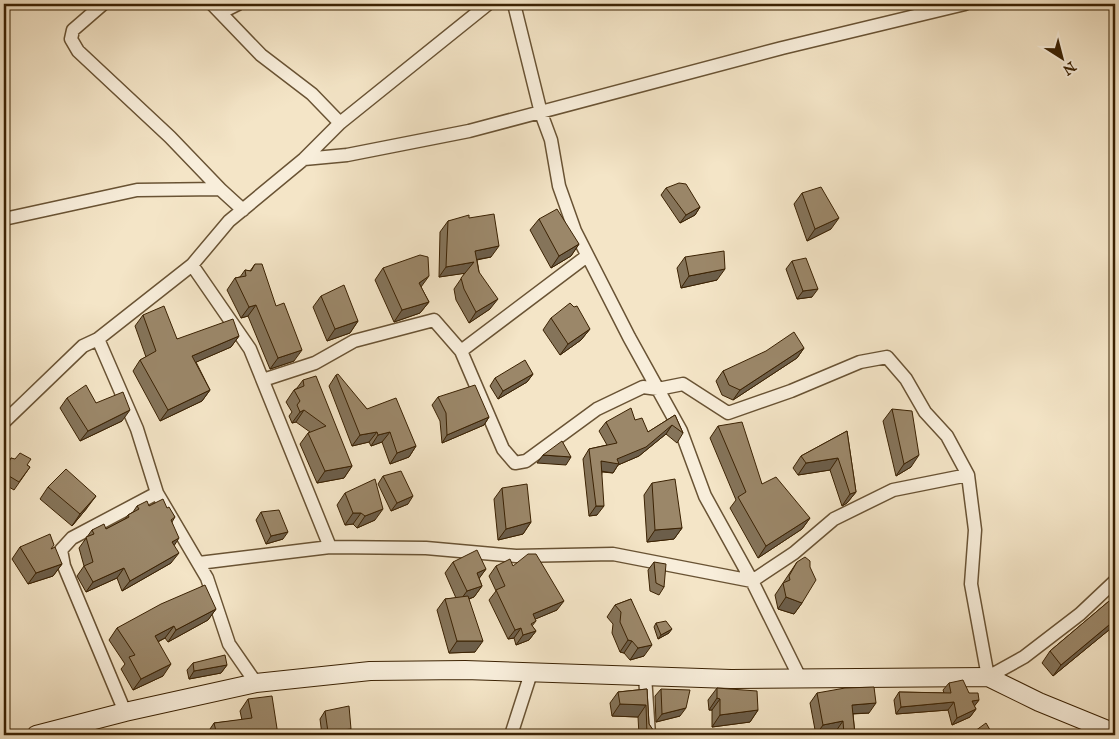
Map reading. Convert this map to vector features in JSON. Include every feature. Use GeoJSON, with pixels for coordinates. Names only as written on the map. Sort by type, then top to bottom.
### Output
{"type":"FeatureCollection","features":[{"type":"Feature","properties":{"kind":"main road"},"geometry":{"type":"LineString","coordinates":[[36,735],[125,712],[256,683],[370,671],[466,670],[801,680],[988,677],[1039,702],[1115,733]]}},
{"type":"Feature","properties":{"kind":"street"},"geometry":{"type":"LineString","coordinates":[[103,4],[73,30],[71,39],[78,51],[170,137],[220,189],[244,210]]}},
{"type":"Feature","properties":{"kind":"street"},"geometry":{"type":"LineString","coordinates":[[212,4],[222,12],[261,55],[312,94],[340,123]]}},
{"type":"Feature","properties":{"kind":"street"},"geometry":{"type":"LineString","coordinates":[[222,12],[238,4]]}},
{"type":"Feature","properties":{"kind":"street"},"geometry":{"type":"LineString","coordinates":[[4,422],[83,346],[98,339],[192,265],[229,222],[304,159],[340,123],[488,4]]}},
{"type":"Feature","properties":{"kind":"street"},"geometry":{"type":"LineString","coordinates":[[514,4],[541,113],[551,140],[559,186],[575,231],[681,431],[705,496],[752,581],[801,680]]}},
{"type":"Feature","properties":{"kind":"street"},"geometry":{"type":"LineString","coordinates":[[304,159],[347,155],[469,131],[782,48],[965,4]]}},
{"type":"Feature","properties":{"kind":"street"},"geometry":{"type":"LineString","coordinates":[[4,219],[137,190],[220,189]]}},
{"type":"Feature","properties":{"kind":"street"},"geometry":{"type":"LineString","coordinates":[[461,351],[587,256]]}},
{"type":"Feature","properties":{"kind":"street"},"geometry":{"type":"LineString","coordinates":[[192,265],[250,348],[330,547]]}},
{"type":"Feature","properties":{"kind":"street"},"geometry":{"type":"LineString","coordinates":[[263,380],[315,363],[354,341],[434,320],[461,351],[503,449],[515,463],[526,461],[597,409],[642,387],[658,389],[684,384],[728,413],[791,391],[860,362],[887,357],[906,379],[925,412],[947,436],[968,475],[975,530],[971,584],[988,677],[1024,657],[1080,614],[1115,581]]}},
{"type":"Feature","properties":{"kind":"street"},"geometry":{"type":"LineString","coordinates":[[98,339],[138,429],[157,492],[199,563],[230,644],[256,683]]}},
{"type":"Feature","properties":{"kind":"street"},"geometry":{"type":"LineString","coordinates":[[199,563],[330,547],[426,548],[516,556],[613,554],[752,581],[794,553],[834,519],[884,494],[893,490],[968,475]]}},
{"type":"Feature","properties":{"kind":"street"},"geometry":{"type":"LineString","coordinates":[[125,712],[64,566],[61,550],[72,538],[157,492]]}},
{"type":"Feature","properties":{"kind":"street"},"geometry":{"type":"LineString","coordinates":[[511,735],[531,673]]}},
{"type":"Feature","properties":{"kind":"street"},"geometry":{"type":"LineString","coordinates":[[646,676],[650,735]]}},
{"type":"Feature","properties":{"kind":"building"},"geometry":{"type":"Polygon","coordinates":[[[679,183],[686,184],[700,207],[686,215],[666,188],[679,183]]]}},
{"type":"Feature","properties":{"kind":"building"},"geometry":{"type":"Polygon","coordinates":[[[821,187],[839,218],[815,229],[802,193],[821,187]]]}},
{"type":"Feature","properties":{"kind":"building"},"geometry":{"type":"Polygon","coordinates":[[[557,209],[579,244],[559,256],[539,219],[557,209]]]}},
{"type":"Feature","properties":{"kind":"building"},"geometry":{"type":"Polygon","coordinates":[[[494,214],[499,246],[475,251],[479,272],[498,299],[476,312],[464,289],[461,278],[474,262],[446,267],[448,221],[469,215],[469,218],[494,214]]]}},
{"type":"Feature","properties":{"kind":"building"},"geometry":{"type":"Polygon","coordinates":[[[724,251],[725,269],[689,276],[685,257],[724,251]]]}},
{"type":"Feature","properties":{"kind":"building"},"geometry":{"type":"Polygon","coordinates":[[[420,255],[428,257],[429,276],[419,283],[429,302],[402,310],[383,268],[420,255]]]}},
{"type":"Feature","properties":{"kind":"building"},"geometry":{"type":"Polygon","coordinates":[[[806,258],[818,289],[803,291],[792,261],[806,258]]]}},
{"type":"Feature","properties":{"kind":"building"},"geometry":{"type":"Polygon","coordinates":[[[255,264],[262,264],[276,306],[284,303],[302,350],[278,358],[256,305],[249,307],[235,278],[246,276],[245,270],[251,271],[255,264]]]}},
{"type":"Feature","properties":{"kind":"building"},"geometry":{"type":"Polygon","coordinates":[[[344,285],[358,321],[335,329],[321,296],[344,285]]]}},
{"type":"Feature","properties":{"kind":"building"},"geometry":{"type":"Polygon","coordinates":[[[570,303],[574,307],[577,306],[590,329],[568,344],[551,318],[570,303]]]}},
{"type":"Feature","properties":{"kind":"building"},"geometry":{"type":"Polygon","coordinates":[[[164,306],[177,339],[233,319],[239,336],[192,356],[210,390],[168,410],[140,360],[156,351],[143,315],[164,306]]]}},
{"type":"Feature","properties":{"kind":"building"},"geometry":{"type":"Polygon","coordinates":[[[794,332],[804,348],[740,390],[729,385],[723,371],[766,351],[794,332]]]}},
{"type":"Feature","properties":{"kind":"building"},"geometry":{"type":"Polygon","coordinates":[[[525,360],[533,374],[503,391],[495,378],[525,360]]]}},
{"type":"Feature","properties":{"kind":"building"},"geometry":{"type":"Polygon","coordinates":[[[338,374],[367,409],[396,398],[416,446],[397,453],[390,432],[378,435],[377,432],[360,435],[336,375],[338,374]]]}},
{"type":"Feature","properties":{"kind":"building"},"geometry":{"type":"Polygon","coordinates":[[[316,376],[352,466],[325,471],[308,433],[326,426],[304,410],[300,412],[297,405],[300,401],[294,390],[304,386],[303,380],[316,376]]]}},
{"type":"Feature","properties":{"kind":"building"},"geometry":{"type":"Polygon","coordinates":[[[86,385],[96,403],[123,392],[130,410],[88,431],[67,398],[86,385]]]}},
{"type":"Feature","properties":{"kind":"building"},"geometry":{"type":"Polygon","coordinates":[[[475,385],[489,417],[447,435],[446,413],[438,397],[475,385]]]}},
{"type":"Feature","properties":{"kind":"building"},"geometry":{"type":"Polygon","coordinates":[[[631,408],[635,420],[642,418],[648,432],[675,415],[683,433],[672,425],[646,447],[617,459],[619,464],[601,461],[604,506],[596,506],[589,449],[617,443],[606,422],[631,408]]]}},
{"type":"Feature","properties":{"kind":"building"},"geometry":{"type":"Polygon","coordinates":[[[892,409],[912,411],[919,455],[904,464],[892,409]]]}},
{"type":"Feature","properties":{"kind":"building"},"geometry":{"type":"Polygon","coordinates":[[[742,422],[762,484],[776,477],[810,518],[766,546],[738,497],[746,492],[718,426],[742,422]]]}},
{"type":"Feature","properties":{"kind":"building"},"geometry":{"type":"Polygon","coordinates":[[[847,431],[856,492],[850,494],[838,458],[806,463],[801,456],[847,431]]]}},
{"type":"Feature","properties":{"kind":"building"},"geometry":{"type":"Polygon","coordinates":[[[562,441],[571,457],[543,455],[562,441]]]}},
{"type":"Feature","properties":{"kind":"building"},"geometry":{"type":"Polygon","coordinates":[[[20,453],[31,459],[27,465],[30,467],[19,482],[4,473],[4,471],[11,458],[15,459],[20,453]]]}},
{"type":"Feature","properties":{"kind":"building"},"geometry":{"type":"Polygon","coordinates":[[[66,469],[96,496],[80,514],[48,487],[66,469]]]}},
{"type":"Feature","properties":{"kind":"building"},"geometry":{"type":"Polygon","coordinates":[[[401,471],[413,496],[397,503],[383,476],[401,471]]]}},
{"type":"Feature","properties":{"kind":"building"},"geometry":{"type":"Polygon","coordinates":[[[375,479],[383,509],[365,516],[361,513],[353,513],[345,493],[375,479]]]}},
{"type":"Feature","properties":{"kind":"building"},"geometry":{"type":"Polygon","coordinates":[[[675,479],[682,528],[655,530],[652,483],[675,479]]]}},
{"type":"Feature","properties":{"kind":"building"},"geometry":{"type":"Polygon","coordinates":[[[527,484],[531,522],[506,529],[502,488],[527,484]]]}},
{"type":"Feature","properties":{"kind":"building"},"geometry":{"type":"Polygon","coordinates":[[[163,499],[167,508],[169,507],[175,517],[171,520],[179,538],[172,542],[179,553],[130,581],[124,568],[93,582],[84,566],[93,562],[86,537],[94,534],[92,530],[104,524],[106,529],[129,517],[128,515],[139,509],[137,506],[147,501],[149,506],[163,499]]]}},
{"type":"Feature","properties":{"kind":"building"},"geometry":{"type":"Polygon","coordinates":[[[279,510],[288,532],[271,536],[261,512],[279,510]]]}},
{"type":"Feature","properties":{"kind":"building"},"geometry":{"type":"Polygon","coordinates":[[[50,534],[54,545],[51,549],[55,547],[62,564],[36,573],[20,547],[50,534]]]}},
{"type":"Feature","properties":{"kind":"building"},"geometry":{"type":"Polygon","coordinates":[[[477,550],[486,569],[477,573],[482,586],[467,591],[453,562],[477,550]]]}},
{"type":"Feature","properties":{"kind":"building"},"geometry":{"type":"Polygon","coordinates":[[[528,554],[536,554],[564,601],[533,614],[536,621],[531,624],[536,631],[523,635],[521,628],[515,630],[496,590],[505,586],[496,566],[510,559],[513,566],[528,554]]]}},
{"type":"Feature","properties":{"kind":"building"},"geometry":{"type":"Polygon","coordinates":[[[805,557],[810,561],[810,567],[816,580],[802,603],[786,597],[783,583],[790,580],[789,576],[797,562],[805,557]]]}},
{"type":"Feature","properties":{"kind":"building"},"geometry":{"type":"Polygon","coordinates":[[[654,562],[666,564],[664,587],[656,583],[654,562]]]}},
{"type":"Feature","properties":{"kind":"building"},"geometry":{"type":"Polygon","coordinates":[[[205,585],[216,609],[176,630],[174,626],[155,636],[171,664],[141,679],[129,657],[135,655],[117,628],[161,604],[205,585]]]}},
{"type":"Feature","properties":{"kind":"building"},"geometry":{"type":"Polygon","coordinates":[[[468,596],[483,641],[457,641],[445,599],[468,596]]]}},
{"type":"Feature","properties":{"kind":"building"},"geometry":{"type":"Polygon","coordinates":[[[1115,596],[1115,620],[1061,665],[1050,651],[1115,596]]]}},
{"type":"Feature","properties":{"kind":"building"},"geometry":{"type":"Polygon","coordinates":[[[631,599],[652,645],[638,648],[632,641],[628,640],[620,622],[621,612],[615,605],[631,599]]]}},
{"type":"Feature","properties":{"kind":"building"},"geometry":{"type":"Polygon","coordinates":[[[666,621],[672,629],[661,635],[656,623],[666,621]]]}},
{"type":"Feature","properties":{"kind":"building"},"geometry":{"type":"Polygon","coordinates":[[[225,655],[227,665],[194,671],[193,663],[225,655]]]}},
{"type":"Feature","properties":{"kind":"building"},"geometry":{"type":"Polygon","coordinates":[[[963,680],[969,693],[978,693],[979,700],[972,701],[976,709],[957,718],[954,702],[901,707],[899,692],[951,693],[949,683],[963,680]]]}},
{"type":"Feature","properties":{"kind":"building"},"geometry":{"type":"Polygon","coordinates":[[[874,687],[876,703],[852,705],[855,735],[844,735],[843,721],[823,725],[817,693],[845,688],[874,687]]]}},
{"type":"Feature","properties":{"kind":"building"},"geometry":{"type":"Polygon","coordinates":[[[717,688],[757,691],[758,710],[720,715],[720,699],[717,698],[717,688]]]}},
{"type":"Feature","properties":{"kind":"building"},"geometry":{"type":"Polygon","coordinates":[[[647,689],[649,724],[653,730],[659,731],[658,735],[647,734],[646,705],[620,704],[618,692],[647,689]]]}},
{"type":"Feature","properties":{"kind":"building"},"geometry":{"type":"Polygon","coordinates":[[[661,689],[690,690],[686,708],[662,714],[661,689]]]}},
{"type":"Feature","properties":{"kind":"building"},"geometry":{"type":"Polygon","coordinates":[[[272,696],[278,735],[217,735],[214,723],[252,718],[248,699],[272,696]]]}},
{"type":"Feature","properties":{"kind":"building"},"geometry":{"type":"Polygon","coordinates":[[[349,706],[351,729],[328,732],[325,711],[349,706]]]}},
{"type":"Feature","properties":{"kind":"building"},"geometry":{"type":"Polygon","coordinates":[[[986,723],[993,735],[977,735],[975,731],[986,723]]]}}]}
